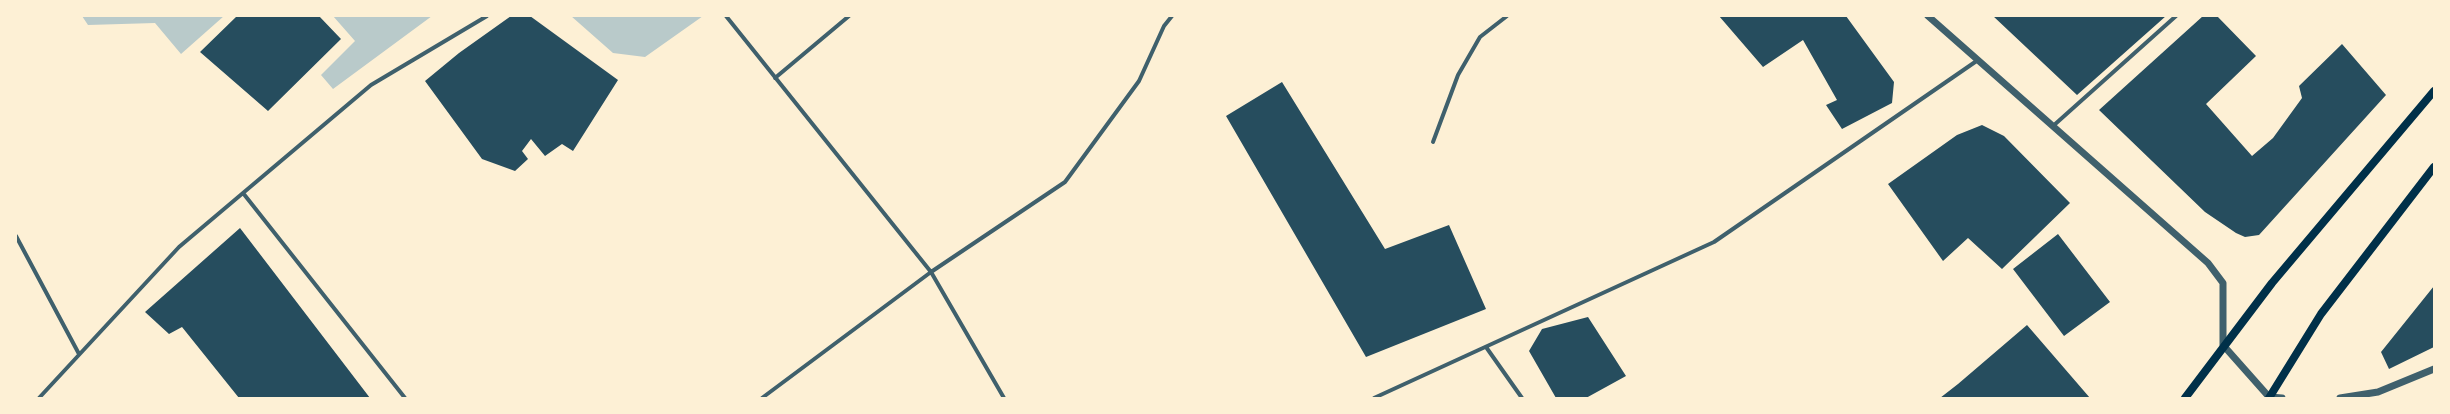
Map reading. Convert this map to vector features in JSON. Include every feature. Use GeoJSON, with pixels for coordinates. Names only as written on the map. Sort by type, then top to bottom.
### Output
{"type":"FeatureCollection","features":[{"type":"Feature","properties":{"kind":"main road"},"geometry":{"type":"LineString","coordinates":[[2185,398],[2223,346],[2434,90]]}},
{"type":"Feature","properties":{"kind":"main road"},"geometry":{"type":"LineString","coordinates":[[2270,398],[2321,314],[2434,167]]}},
{"type":"Feature","properties":{"kind":"street"},"geometry":{"type":"LineString","coordinates":[[39,398],[179,247],[243,192],[371,85],[487,16]]}},
{"type":"Feature","properties":{"kind":"street"},"geometry":{"type":"LineString","coordinates":[[726,16],[931,272],[1004,398]]}},
{"type":"Feature","properties":{"kind":"street"},"geometry":{"type":"LineString","coordinates":[[775,78],[849,16]]}},
{"type":"Feature","properties":{"kind":"street"},"geometry":{"type":"LineString","coordinates":[[762,398],[931,272],[1065,182],[1139,81],[1164,26],[1172,16]]}},
{"type":"Feature","properties":{"kind":"street"},"geometry":{"type":"LineString","coordinates":[[1433,142],[1458,75],[1480,37],[1507,16]]}},
{"type":"Feature","properties":{"kind":"street"},"geometry":{"type":"LineString","coordinates":[[1928,16],[2208,263],[2223,283],[2223,346],[2270,398],[2282,398]]}},
{"type":"Feature","properties":{"kind":"street"},"geometry":{"type":"LineString","coordinates":[[2053,126],[2176,16]]}},
{"type":"Feature","properties":{"kind":"street"},"geometry":{"type":"LineString","coordinates":[[1374,398],[1714,242],[1978,60]]}},
{"type":"Feature","properties":{"kind":"street"},"geometry":{"type":"LineString","coordinates":[[243,192],[405,398]]}},
{"type":"Feature","properties":{"kind":"street"},"geometry":{"type":"LineString","coordinates":[[16,236],[79,354]]}},
{"type":"Feature","properties":{"kind":"street"},"geometry":{"type":"LineString","coordinates":[[1486,347],[1522,398]]}},
{"type":"Feature","properties":{"kind":"street"},"geometry":{"type":"LineString","coordinates":[[2340,398],[2378,392],[2434,369]]}},
{"type":"Feature","properties":{"kind":"shaded area"},"geometry":{"type":"Polygon","coordinates":[[[82,16],[224,16],[181,54],[155,23],[88,25],[82,16]]]}},
{"type":"Feature","properties":{"kind":"shaded area"},"geometry":{"type":"Polygon","coordinates":[[[333,16],[432,16],[333,89],[321,75],[355,41],[333,16]]]}},
{"type":"Feature","properties":{"kind":"shaded area"},"geometry":{"type":"Polygon","coordinates":[[[571,16],[703,16],[645,57],[613,53],[571,16]]]}},
{"type":"Feature","properties":{"kind":"building"},"geometry":{"type":"Polygon","coordinates":[[[237,16],[319,16],[341,39],[268,111],[200,52],[237,16]]]}},
{"type":"Feature","properties":{"kind":"building"},"geometry":{"type":"Polygon","coordinates":[[[511,16],[530,16],[618,80],[573,151],[562,144],[545,156],[531,139],[522,151],[528,159],[515,171],[482,159],[425,81],[459,53],[511,16]]]}},
{"type":"Feature","properties":{"kind":"building"},"geometry":{"type":"Polygon","coordinates":[[[1719,16],[1846,16],[1894,82],[1892,103],[1842,129],[1826,105],[1837,100],[1803,40],[1763,67],[1719,16]]]}},
{"type":"Feature","properties":{"kind":"building"},"geometry":{"type":"Polygon","coordinates":[[[1993,16],[2166,16],[2077,95],[1993,16]]]}},
{"type":"Feature","properties":{"kind":"building"},"geometry":{"type":"Polygon","coordinates":[[[2203,16],[2217,16],[2256,56],[2206,104],[2252,156],[2273,138],[2302,98],[2299,86],[2342,44],[2386,95],[2259,235],[2245,237],[2236,233],[2205,212],[2099,110],[2203,16]]]}},
{"type":"Feature","properties":{"kind":"building"},"geometry":{"type":"Polygon","coordinates":[[[1282,82],[1385,249],[1449,225],[1486,309],[1366,357],[1226,116],[1282,82]]]}},
{"type":"Feature","properties":{"kind":"building"},"geometry":{"type":"Polygon","coordinates":[[[1982,125],[2004,136],[2070,203],[2002,269],[1968,238],[1943,261],[1888,184],[1957,135],[1982,125]]]}},
{"type":"Feature","properties":{"kind":"building"},"geometry":{"type":"Polygon","coordinates":[[[240,228],[370,398],[239,398],[182,327],[169,334],[145,312],[240,228]]]}},
{"type":"Feature","properties":{"kind":"building"},"geometry":{"type":"Polygon","coordinates":[[[2058,234],[2110,302],[2064,336],[2013,269],[2058,234]]]}},
{"type":"Feature","properties":{"kind":"building"},"geometry":{"type":"Polygon","coordinates":[[[2434,286],[2434,347],[2389,369],[2381,352],[2434,286]]]}},
{"type":"Feature","properties":{"kind":"building"},"geometry":{"type":"Polygon","coordinates":[[[1588,317],[1626,376],[1586,398],[1556,398],[1529,351],[1542,329],[1588,317]]]}},
{"type":"Feature","properties":{"kind":"building"},"geometry":{"type":"Polygon","coordinates":[[[2027,325],[2090,398],[1940,398],[1958,384],[2027,325]]]}}]}
